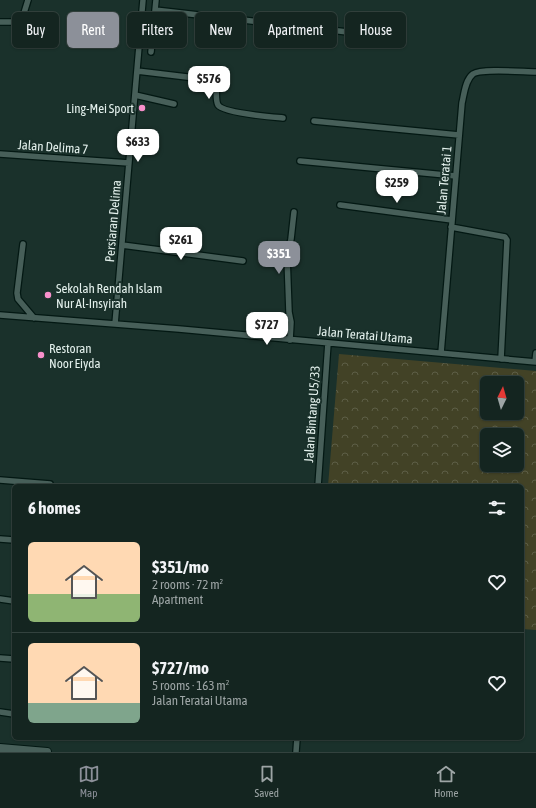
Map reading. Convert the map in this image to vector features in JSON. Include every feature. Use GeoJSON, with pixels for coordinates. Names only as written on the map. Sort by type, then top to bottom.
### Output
{"type":"FeatureCollection","features":[{"type":"Feature","properties":{"kind":"street"},"geometry":{"type":"LineString","coordinates":[[0,22],[16,22],[24,13],[28,0]]}},
{"type":"Feature","properties":{"kind":"street","name":"Persiaran Delima"},"geometry":{"type":"LineString","coordinates":[[115,324],[143,0]]}},
{"type":"Feature","properties":{"kind":"street"},"geometry":{"type":"LineString","coordinates":[[151,52],[156,0]]}},
{"type":"Feature","properties":{"kind":"street"},"geometry":{"type":"LineString","coordinates":[[155,10],[345,32]]}},
{"type":"Feature","properties":{"kind":"street"},"geometry":{"type":"LineString","coordinates":[[137,70],[212,80],[216,83],[217,102],[221,108],[232,111],[283,118]]}},
{"type":"Feature","properties":{"kind":"street","name":"Jalan Teratai 1"},"geometry":{"type":"LineString","coordinates":[[441,353],[462,103],[466,87],[472,75],[482,72],[536,72]]}},
{"type":"Feature","properties":{"kind":"street"},"geometry":{"type":"LineString","coordinates":[[135,95],[174,104]]}},
{"type":"Feature","properties":{"kind":"street"},"geometry":{"type":"LineString","coordinates":[[314,120],[459,135]]}},
{"type":"Feature","properties":{"kind":"street","name":"Jalan Delima 7"},"geometry":{"type":"LineString","coordinates":[[0,154],[129,163]]}},
{"type":"Feature","properties":{"kind":"street"},"geometry":{"type":"LineString","coordinates":[[300,161],[456,176]]}},
{"type":"Feature","properties":{"kind":"street"},"geometry":{"type":"LineString","coordinates":[[340,205],[452,220]]}},
{"type":"Feature","properties":{"kind":"street"},"geometry":{"type":"LineString","coordinates":[[290,340],[291,322],[289,312],[287,257],[294,212]]}},
{"type":"Feature","properties":{"kind":"street"},"geometry":{"type":"LineString","coordinates":[[451,227],[505,237],[508,240],[501,359]]}},
{"type":"Feature","properties":{"kind":"street"},"geometry":{"type":"LineString","coordinates":[[23,244],[17,293],[18,298],[34,318]]}},
{"type":"Feature","properties":{"kind":"street"},"geometry":{"type":"LineString","coordinates":[[122,245],[243,261]]}},
{"type":"Feature","properties":{"kind":"street","name":"Jalan Teratai Utama"},"geometry":{"type":"LineString","coordinates":[[0,315],[535,362]]}},
{"type":"Feature","properties":{"kind":"street","name":"Jalan Bintang U5/33"},"geometry":{"type":"LineString","coordinates":[[318,484],[328,344]]}},
{"type":"Feature","properties":{"kind":"street"},"geometry":{"type":"LineString","coordinates":[[535,362],[536,353]]}},
{"type":"Feature","properties":{"kind":"street"},"geometry":{"type":"LineString","coordinates":[[0,480],[50,484]]}},
{"type":"Feature","properties":{"kind":"street"},"geometry":{"type":"LineString","coordinates":[[0,539],[12,540]]}},
{"type":"Feature","properties":{"kind":"street"},"geometry":{"type":"LineString","coordinates":[[0,599],[12,601]]}},
{"type":"Feature","properties":{"kind":"street"},"geometry":{"type":"LineString","coordinates":[[0,658],[12,659]]}},
{"type":"Feature","properties":{"kind":"street"},"geometry":{"type":"LineString","coordinates":[[0,712],[12,714]]}},
{"type":"Feature","properties":{"kind":"street"},"geometry":{"type":"LineString","coordinates":[[296,752],[297,740]]}},
{"type":"Feature","properties":{"kind":"street"},"geometry":{"type":"LineString","coordinates":[[0,748],[47,752]]}},
{"type":"Feature","properties":{"kind":"green space"},"geometry":{"type":"Polygon","coordinates":[[[339,354],[536,371],[536,630],[524,629],[524,484],[328,484],[339,354]]]}},
{"type":"Feature","properties":{"kind":"place","name":"Ling-Mei Sport"},"geometry":{"type":"Point","coordinates":[142,108]}},
{"type":"Feature","properties":{"kind":"place","name":"Sekolah Rendah Islam Nur Al-Insyirah"},"geometry":{"type":"Point","coordinates":[48,295]}},
{"type":"Feature","properties":{"kind":"place","name":"Restoran Noor Eiyda"},"geometry":{"type":"Point","coordinates":[41,355]}}]}
